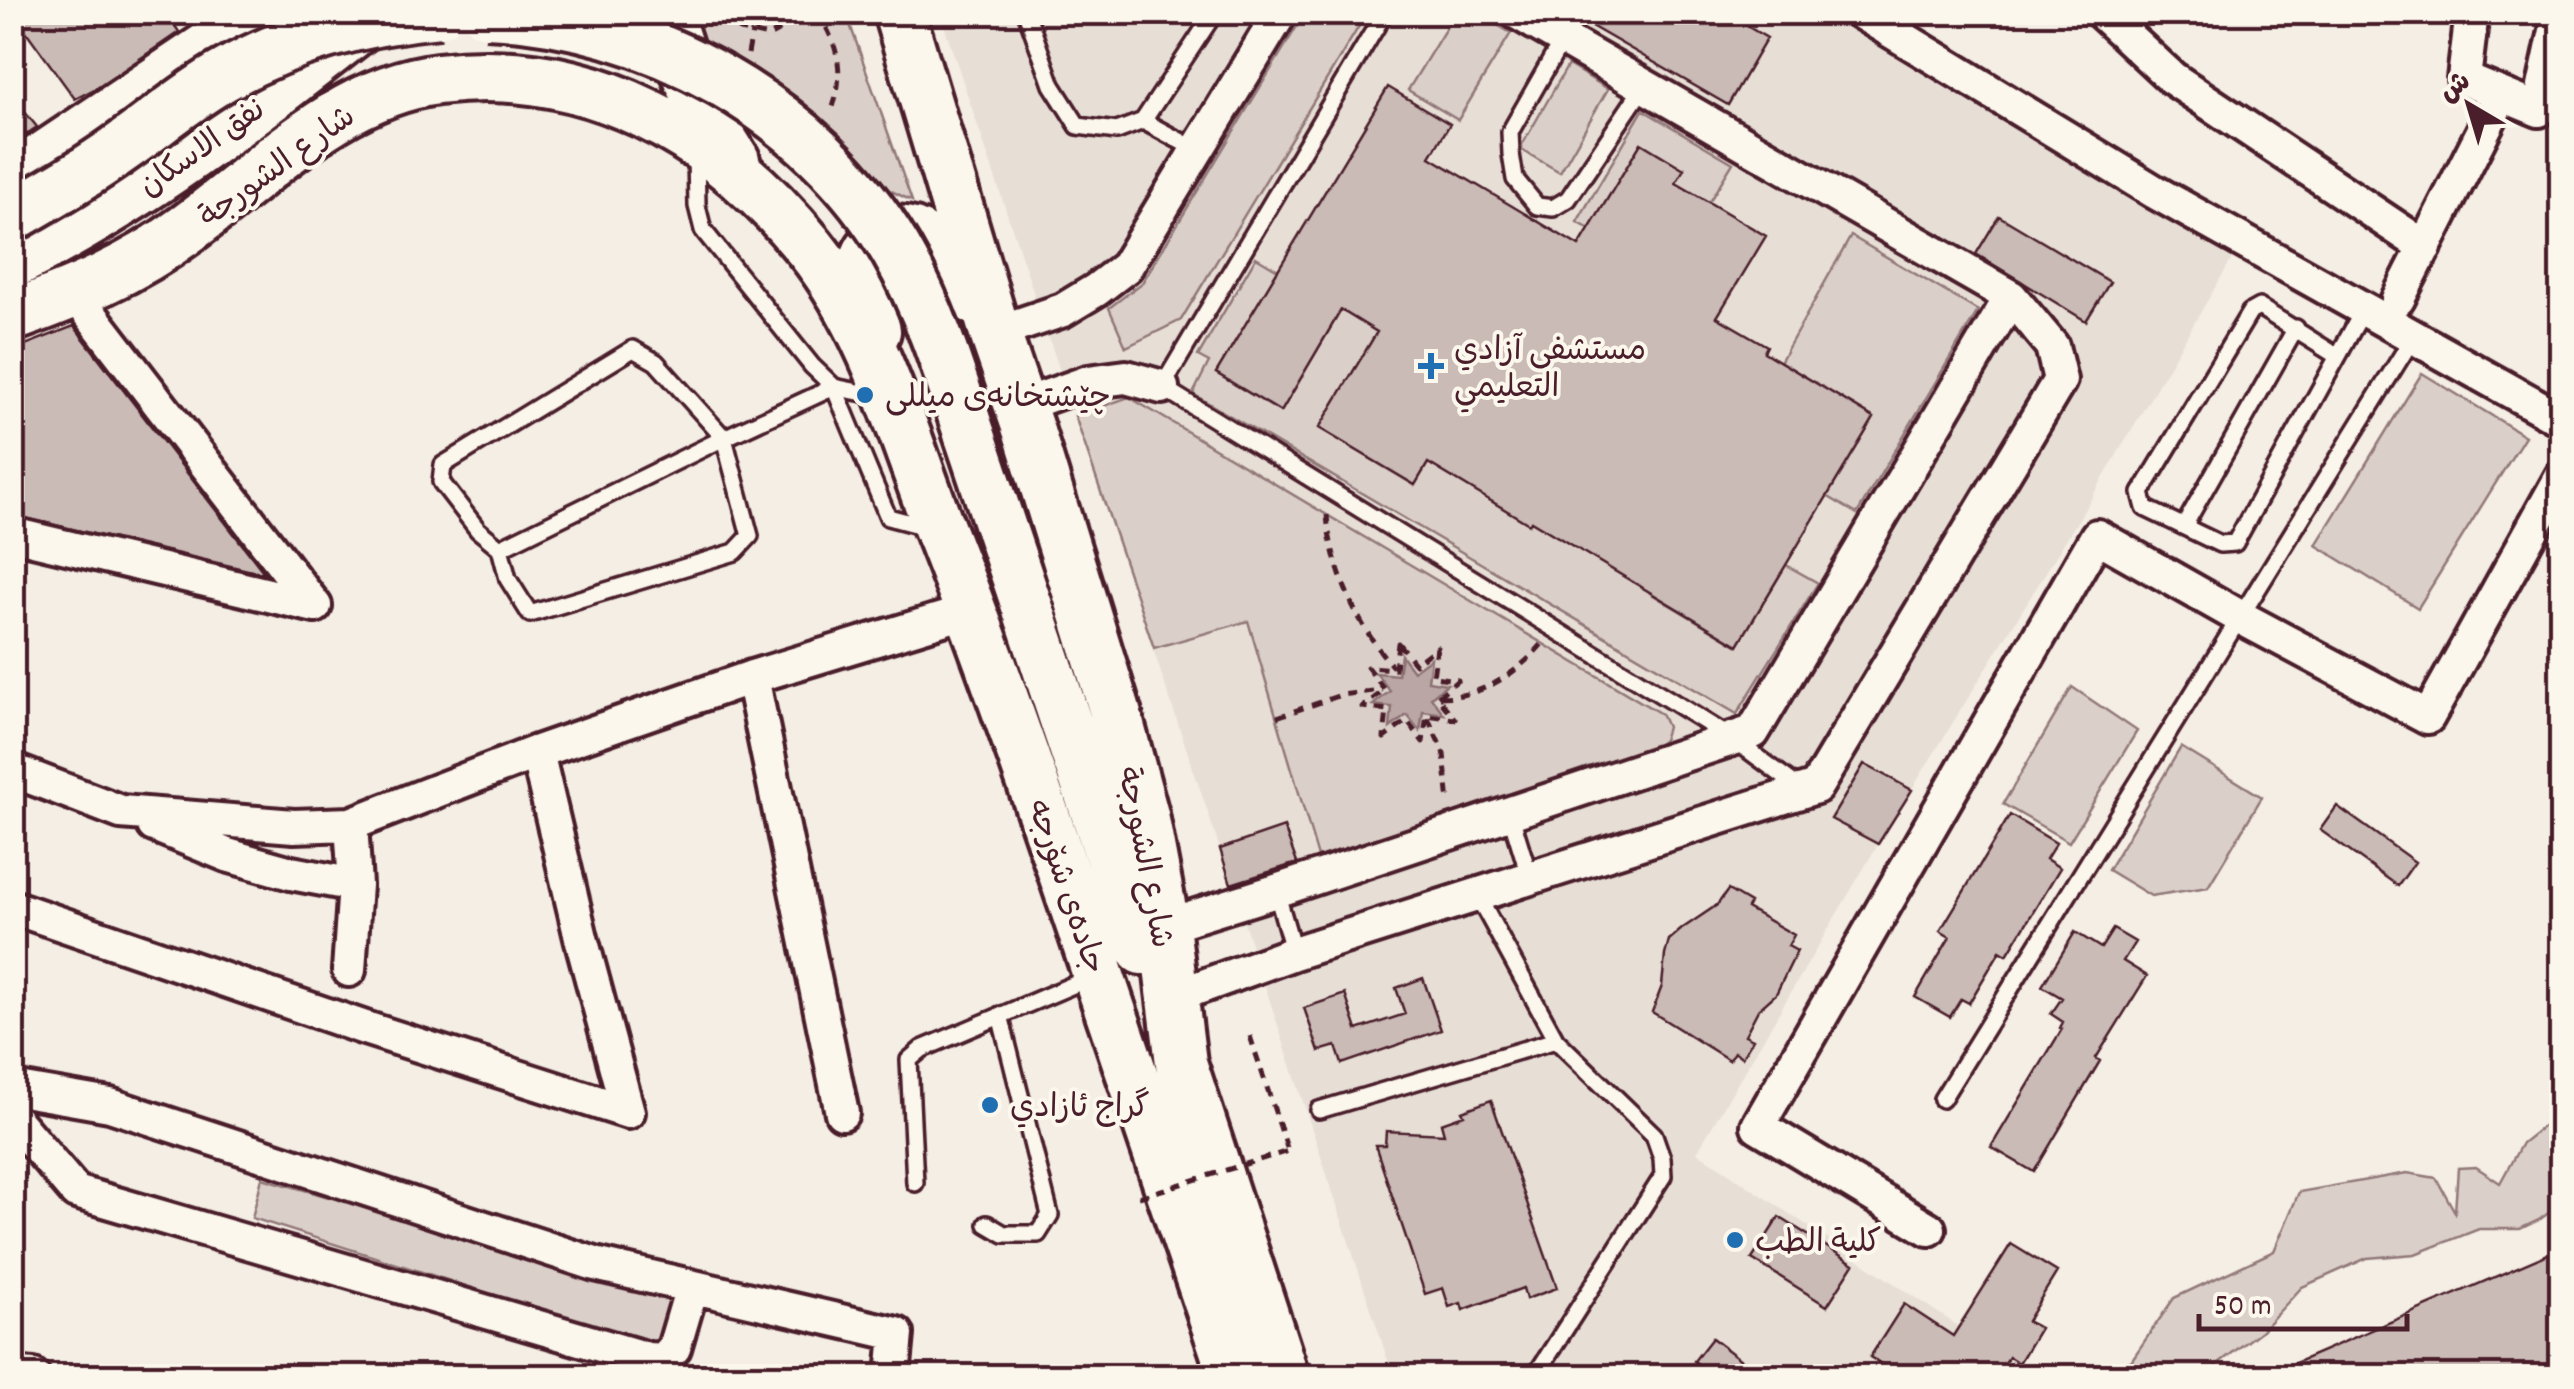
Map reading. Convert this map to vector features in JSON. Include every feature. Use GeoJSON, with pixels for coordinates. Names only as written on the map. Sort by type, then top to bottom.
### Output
{"type":"FeatureCollection","features":[{"type":"Feature","properties":{"kind":"main road"},"geometry":{"type":"LineString","coordinates":[[12,179],[261,12]]}},
{"type":"Feature","properties":{"kind":"main road","name":"نفق الاسكان"},"geometry":{"type":"LineString","coordinates":[[12,263],[82,226],[183,161],[377,12]]}},
{"type":"Feature","properties":{"kind":"main road"},"geometry":{"type":"LineString","coordinates":[[12,216],[106,159],[204,87],[262,56],[340,29],[439,12]]}},
{"type":"Feature","properties":{"kind":"main road"},"geometry":{"type":"LineString","coordinates":[[486,12],[610,33],[648,46],[722,81],[789,125],[844,180],[895,248],[933,331],[969,433],[1180,1063]]}},
{"type":"Feature","properties":{"kind":"main road"},"geometry":{"type":"LineString","coordinates":[[576,86],[602,46],[610,12]]}},
{"type":"Feature","properties":{"kind":"main road"},"geometry":{"type":"LineString","coordinates":[[666,12],[698,100],[754,189]]}},
{"type":"Feature","properties":{"kind":"main road"},"geometry":{"type":"LineString","coordinates":[[899,12],[996,337]]}},
{"type":"Feature","properties":{"kind":"main road","name":"شارع الشورجة"},"geometry":{"type":"LineString","coordinates":[[12,316],[74,293],[161,248],[300,142],[379,95],[443,78],[525,78],[576,86],[628,104],[730,167],[792,227],[832,278],[892,399]]}},
{"type":"Feature","properties":{"kind":"main road"},"geometry":{"type":"LineString","coordinates":[[892,399],[863,278],[872,246],[889,234],[914,235],[946,256],[996,337]]}},
{"type":"Feature","properties":{"kind":"main road","name":"شارع الشورجة"},"geometry":{"type":"LineString","coordinates":[[996,337],[1114,708],[1143,815],[1164,926],[1180,1063],[1283,1376]]}},
{"type":"Feature","properties":{"kind":"main road","name":"جادەی شۆرجە"},"geometry":{"type":"LineString","coordinates":[[892,399],[972,610],[1234,1376]]}},
{"type":"Feature","properties":{"kind":"street"},"geometry":{"type":"LineString","coordinates":[[996,337],[1063,310],[1126,267],[1281,12]]}},
{"type":"Feature","properties":{"kind":"street"},"geometry":{"type":"LineString","coordinates":[[1173,998],[1294,954],[1816,787],[2060,380],[2052,346],[2012,296],[1516,12]]}},
{"type":"Feature","properties":{"kind":"street"},"geometry":{"type":"LineString","coordinates":[[1860,12],[2155,192],[2562,420]]}},
{"type":"Feature","properties":{"kind":"street"},"geometry":{"type":"LineString","coordinates":[[2101,12],[2172,78],[2425,247]]}},
{"type":"Feature","properties":{"kind":"street"},"geometry":{"type":"LineString","coordinates":[[2472,12],[2464,79],[2539,110],[2560,12]]}},
{"type":"Feature","properties":{"kind":"street"},"geometry":{"type":"LineString","coordinates":[[2398,299],[2502,96]]}},
{"type":"Feature","properties":{"kind":"street"},"geometry":{"type":"LineString","coordinates":[[12,534],[316,606],[74,293]]}},
{"type":"Feature","properties":{"kind":"street"},"geometry":{"type":"LineString","coordinates":[[1164,926],[1754,732],[2012,296]]}},
{"type":"Feature","properties":{"kind":"street"},"geometry":{"type":"LineString","coordinates":[[1020,406],[1088,382],[1126,377],[1162,388]]}},
{"type":"Feature","properties":{"kind":"street"},"geometry":{"type":"LineString","coordinates":[[1929,1229],[1758,1126],[2097,536],[2428,717],[2562,476]]}},
{"type":"Feature","properties":{"kind":"street"},"geometry":{"type":"LineString","coordinates":[[121,812],[294,826],[351,824],[536,752],[752,677],[972,610]]}},
{"type":"Feature","properties":{"kind":"street"},"geometry":{"type":"LineString","coordinates":[[752,677],[842,1113]]}},
{"type":"Feature","properties":{"kind":"street"},"geometry":{"type":"LineString","coordinates":[[12,907],[365,1028],[628,1112],[536,752]]}},
{"type":"Feature","properties":{"kind":"street"},"geometry":{"type":"LineString","coordinates":[[12,770],[227,854],[290,873],[355,885]]}},
{"type":"Feature","properties":{"kind":"street"},"geometry":{"type":"LineString","coordinates":[[348,970],[355,885],[351,824]]}},
{"type":"Feature","properties":{"kind":"street"},"geometry":{"type":"LineString","coordinates":[[12,1088],[110,1106],[595,1264],[897,1334],[893,1376]]}},
{"type":"Feature","properties":{"kind":"street"},"geometry":{"type":"LineString","coordinates":[[12,1117],[76,1192],[648,1359],[663,1360],[674,1348],[692,1287]]}},
{"type":"Feature","properties":{"kind":"street"},"geometry":{"type":"LineString","coordinates":[[12,1374],[32,1376]]}},
{"type":"Feature","properties":{"kind":"lane"},"geometry":{"type":"LineString","coordinates":[[1026,12],[1052,85],[1078,126],[1118,130],[1143,121],[1214,12]]}},
{"type":"Feature","properties":{"kind":"lane"},"geometry":{"type":"LineString","coordinates":[[1385,12],[1162,388],[1733,739],[1804,791]]}},
{"type":"Feature","properties":{"kind":"lane"},"geometry":{"type":"LineString","coordinates":[[1562,39],[1510,132],[1514,179],[1537,206],[1552,208],[1568,198],[1644,86]]}},
{"type":"Feature","properties":{"kind":"lane"},"geometry":{"type":"LineString","coordinates":[[1143,121],[1197,150]]}},
{"type":"Feature","properties":{"kind":"lane"},"geometry":{"type":"LineString","coordinates":[[696,143],[697,206],[703,230],[812,366],[834,387],[888,517],[940,530]]}},
{"type":"Feature","properties":{"kind":"lane"},"geometry":{"type":"LineString","coordinates":[[2337,356],[2260,307],[2250,312],[2141,493],[2145,508],[2220,544],[2235,543],[2364,309]]}},
{"type":"Feature","properties":{"kind":"lane"},"geometry":{"type":"LineString","coordinates":[[2184,526],[2296,328]]}},
{"type":"Feature","properties":{"kind":"lane"},"geometry":{"type":"LineString","coordinates":[[1942,1099],[2414,336]]}},
{"type":"Feature","properties":{"kind":"lane"},"geometry":{"type":"LineString","coordinates":[[633,349],[656,362],[724,438],[750,536],[735,552],[530,614],[508,579],[500,548],[478,530],[441,482],[443,465],[633,349]]}},
{"type":"Feature","properties":{"kind":"lane"},"geometry":{"type":"LineString","coordinates":[[500,548],[834,387],[892,399]]}},
{"type":"Feature","properties":{"kind":"lane"},"geometry":{"type":"LineString","coordinates":[[1510,813],[1530,878]]}},
{"type":"Feature","properties":{"kind":"lane"},"geometry":{"type":"LineString","coordinates":[[1276,891],[1294,954]]}},
{"type":"Feature","properties":{"kind":"lane"},"geometry":{"type":"LineString","coordinates":[[1477,896],[1556,1040],[1654,1135],[1662,1158],[1664,1176],[1534,1376]]}},
{"type":"Feature","properties":{"kind":"lane"},"geometry":{"type":"LineString","coordinates":[[915,1183],[909,1060],[922,1048],[1098,975]]}},
{"type":"Feature","properties":{"kind":"lane"},"geometry":{"type":"LineString","coordinates":[[987,1224],[1004,1234],[1038,1234],[1050,1215],[1000,1015]]}},
{"type":"Feature","properties":{"kind":"lane"},"geometry":{"type":"LineString","coordinates":[[1319,1110],[1556,1040]]}},
{"type":"Feature","properties":{"kind":"path"},"geometry":{"type":"LineString","coordinates":[[728,12],[740,30],[769,36],[796,21],[799,12]]}},
{"type":"Feature","properties":{"kind":"path"},"geometry":{"type":"LineString","coordinates":[[817,12],[840,64],[830,114]]}},
{"type":"Feature","properties":{"kind":"path"},"geometry":{"type":"LineString","coordinates":[[1338,495],[1326,515],[1343,581],[1363,624],[1396,670]]}},
{"type":"Feature","properties":{"kind":"path"},"geometry":{"type":"LineString","coordinates":[[1437,697],[1464,696],[1493,685],[1536,652],[1552,627]]}},
{"type":"Feature","properties":{"kind":"path"},"geometry":{"type":"LineString","coordinates":[[1396,670],[1398,643],[1415,664],[1437,647],[1432,676],[1458,680],[1437,697]]}},
{"type":"Feature","properties":{"kind":"path"},"geometry":{"type":"LineString","coordinates":[[1384,690],[1367,666],[1396,670]]}},
{"type":"Feature","properties":{"kind":"path"},"geometry":{"type":"LineString","coordinates":[[1384,690],[1362,708],[1387,710],[1384,738],[1406,721],[1423,742],[1427,715]]}},
{"type":"Feature","properties":{"kind":"path"},"geometry":{"type":"LineString","coordinates":[[1277,718],[1341,695],[1384,690]]}},
{"type":"Feature","properties":{"kind":"path"},"geometry":{"type":"LineString","coordinates":[[1427,715],[1454,719],[1437,697]]}},
{"type":"Feature","properties":{"kind":"path"},"geometry":{"type":"LineString","coordinates":[[1427,715],[1446,764],[1448,815],[1454,832]]}},
{"type":"Feature","properties":{"kind":"path"},"geometry":{"type":"LineString","coordinates":[[1140,1197],[1288,1152],[1250,1036]]}},
{"type":"Feature","properties":{"kind":"shaded area"},"geometry":{"type":"Polygon","coordinates":[[[688,13],[846,13],[912,201],[856,174],[705,52],[688,13]]]}},
{"type":"Feature","properties":{"kind":"shaded area"},"geometry":{"type":"Polygon","coordinates":[[[940,13],[1305,13],[1142,283],[1110,307],[1181,320],[1367,13],[1455,13],[1408,89],[1511,34],[1476,13],[1823,13],[2233,257],[1697,1152],[2019,1363],[2010,1376],[1393,1376],[940,13]],[[1641,143],[1684,169],[1709,202],[1733,163],[1641,143]],[[1257,258],[1198,356],[1210,362],[1194,393],[1738,714],[1818,583],[1786,566],[1738,645],[1649,593],[1701,507],[1463,405],[1415,485],[1319,428],[1342,311],[1281,412],[1216,373],[1278,271],[1257,258]],[[1129,398],[1248,620],[1319,856],[1667,727],[1661,714],[1129,398]]]}},
{"type":"Feature","properties":{"kind":"shaded area"},"geometry":{"type":"Polygon","coordinates":[[[1305,13],[1367,13],[1181,320],[1126,347],[1109,308],[1142,283],[1305,13]]]}},
{"type":"Feature","properties":{"kind":"shaded area"},"geometry":{"type":"Polygon","coordinates":[[[1455,13],[1476,13],[1511,33],[1458,120],[1408,90],[1455,13]]]}},
{"type":"Feature","properties":{"kind":"shaded area"},"geometry":{"type":"Polygon","coordinates":[[[1568,65],[1608,89],[1560,172],[1520,149],[1568,65]]]}},
{"type":"Feature","properties":{"kind":"shaded area"},"geometry":{"type":"Polygon","coordinates":[[[1643,110],[1733,163],[1709,202],[1676,183],[1683,169],[1590,229],[1577,222],[1643,110]]]}},
{"type":"Feature","properties":{"kind":"shaded area"},"geometry":{"type":"Polygon","coordinates":[[[1851,236],[1978,311],[1857,514],[1827,496],[1874,418],[1780,362],[1851,236]]]}},
{"type":"Feature","properties":{"kind":"shaded area"},"geometry":{"type":"Polygon","coordinates":[[[1256,257],[1278,270],[1216,373],[1280,412],[1341,310],[1377,332],[1320,428],[1414,485],[1464,405],[1580,438],[1701,507],[1650,593],[1737,645],[1786,565],[1818,583],[1737,714],[1193,394],[1209,362],[1198,356],[1256,257]]]}},
{"type":"Feature","properties":{"kind":"shaded area"},"geometry":{"type":"Polygon","coordinates":[[[2422,373],[2525,436],[2418,608],[2316,545],[2422,373]]]}},
{"type":"Feature","properties":{"kind":"shaded area"},"geometry":{"type":"Polygon","coordinates":[[[1129,397],[1661,714],[1667,727],[1663,740],[1654,748],[1318,857],[1248,621],[1154,648],[1075,416],[1129,397]]]}},
{"type":"Feature","properties":{"kind":"shaded area"},"geometry":{"type":"Polygon","coordinates":[[[1401,655],[1413,671],[1431,658],[1428,681],[1447,684],[1431,697],[1444,714],[1423,711],[1420,731],[1407,715],[1390,728],[1392,707],[1373,705],[1390,691],[1376,673],[1398,675],[1401,655]]]}},
{"type":"Feature","properties":{"kind":"shaded area"},"geometry":{"type":"Polygon","coordinates":[[[2072,687],[2137,731],[2069,842],[2003,804],[2072,687]]]}},
{"type":"Feature","properties":{"kind":"shaded area"},"geometry":{"type":"Polygon","coordinates":[[[2181,747],[2262,797],[2208,887],[2151,896],[2108,870],[2181,747]]]}},
{"type":"Feature","properties":{"kind":"shaded area"},"geometry":{"type":"Polygon","coordinates":[[[2561,1112],[2561,1204],[2539,1220],[2520,1229],[2479,1229],[2415,1254],[2367,1258],[2302,1287],[2261,1331],[2202,1376],[2098,1373],[2131,1361],[2174,1298],[2274,1251],[2299,1192],[2407,1173],[2436,1178],[2455,1212],[2458,1168],[2476,1167],[2500,1183],[2522,1143],[2561,1112]]]}},
{"type":"Feature","properties":{"kind":"shaded area"},"geometry":{"type":"Polygon","coordinates":[[[262,1178],[673,1295],[662,1348],[252,1218],[262,1178]]]}},
{"type":"Feature","properties":{"kind":"building"},"geometry":{"type":"Polygon","coordinates":[[[12,12],[166,12],[179,32],[75,99],[12,12]]]}},
{"type":"Feature","properties":{"kind":"building"},"geometry":{"type":"Polygon","coordinates":[[[1567,12],[1723,12],[1767,38],[1728,105],[1567,12]]]}},
{"type":"Feature","properties":{"kind":"building","name":"مستشفى آزادي التعليمي"},"geometry":{"type":"Polygon","coordinates":[[[1388,87],[1450,124],[1430,157],[1579,246],[1641,143],[1684,169],[1676,183],[1766,236],[1717,317],[1767,346],[1764,352],[1874,418],[1738,645],[1428,463],[1415,485],[1319,428],[1377,332],[1341,310],[1281,412],[1216,373],[1388,87]]]}},
{"type":"Feature","properties":{"kind":"building"},"geometry":{"type":"Polygon","coordinates":[[[12,96],[37,127],[12,144],[12,96]]]}},
{"type":"Feature","properties":{"kind":"building"},"geometry":{"type":"Polygon","coordinates":[[[1999,216],[2110,282],[2086,321],[1976,254],[1999,216]]]}},
{"type":"Feature","properties":{"kind":"building"},"geometry":{"type":"Polygon","coordinates":[[[74,326],[265,574],[12,515],[12,350],[74,326]]]}},
{"type":"Feature","properties":{"kind":"building"},"geometry":{"type":"Polygon","coordinates":[[[1864,764],[1912,790],[1878,844],[1831,819],[1864,764]]]}},
{"type":"Feature","properties":{"kind":"building"},"geometry":{"type":"Polygon","coordinates":[[[2337,806],[2415,862],[2398,886],[2320,830],[2337,806]]]}},
{"type":"Feature","properties":{"kind":"building"},"geometry":{"type":"Polygon","coordinates":[[[2010,815],[2056,843],[2046,859],[2060,868],[2007,955],[2000,951],[1969,1003],[1961,999],[1950,1017],[1915,997],[1950,937],[1940,931],[2010,815]]]}},
{"type":"Feature","properties":{"kind":"building"},"geometry":{"type":"Polygon","coordinates":[[[1284,827],[1297,863],[1231,884],[1220,849],[1284,827]]]}},
{"type":"Feature","properties":{"kind":"building"},"geometry":{"type":"Polygon","coordinates":[[[1728,890],[1750,903],[1747,908],[1794,935],[1788,946],[1797,951],[1776,994],[1758,1010],[1745,1035],[1753,1039],[1742,1057],[1734,1052],[1729,1060],[1652,1012],[1662,986],[1669,940],[1717,905],[1728,890]]]}},
{"type":"Feature","properties":{"kind":"building"},"geometry":{"type":"Polygon","coordinates":[[[2113,929],[2135,942],[2123,961],[2147,976],[2096,1058],[2100,1061],[2034,1172],[1991,1147],[2062,1029],[2063,1022],[2051,1014],[2062,998],[2042,986],[2075,932],[2101,948],[2113,929]]]}},
{"type":"Feature","properties":{"kind":"building"},"geometry":{"type":"Polygon","coordinates":[[[1423,978],[1441,1030],[1342,1064],[1336,1046],[1319,1051],[1304,1008],[1345,994],[1357,1030],[1405,1014],[1396,988],[1423,978]]]}},
{"type":"Feature","properties":{"kind":"building"},"geometry":{"type":"Polygon","coordinates":[[[1491,1100],[1557,1288],[1526,1299],[1523,1288],[1463,1310],[1461,1303],[1449,1307],[1443,1288],[1425,1294],[1375,1145],[1385,1145],[1386,1131],[1444,1134],[1441,1123],[1491,1100]]]}},
{"type":"Feature","properties":{"kind":"building"},"geometry":{"type":"Polygon","coordinates":[[[1779,1217],[1854,1264],[1827,1306],[1752,1259],[1779,1217]]]}},
{"type":"Feature","properties":{"kind":"building"},"geometry":{"type":"Polygon","coordinates":[[[2011,1244],[2057,1272],[2027,1321],[2040,1328],[2019,1363],[2009,1357],[1996,1376],[1901,1376],[1870,1357],[1904,1304],[1953,1336],[2011,1244]]]}},
{"type":"Feature","properties":{"kind":"building"},"geometry":{"type":"Polygon","coordinates":[[[2562,1248],[2562,1376],[2265,1376],[2562,1248]]]}},
{"type":"Feature","properties":{"kind":"building"},"geometry":{"type":"Polygon","coordinates":[[[1712,1338],[1762,1376],[1713,1376],[1694,1361],[1712,1338]]]}},
{"type":"Feature","properties":{"kind":"place","name":"مستشفى آزادي التعليمي"},"geometry":{"type":"Point","coordinates":[1431,366]}},
{"type":"Feature","properties":{"kind":"place","name":"چێشتخانەی میللی"},"geometry":{"type":"Point","coordinates":[865,395]}},
{"type":"Feature","properties":{"kind":"place","name":"گراج ئازادي"},"geometry":{"type":"Point","coordinates":[990,1105]}},
{"type":"Feature","properties":{"kind":"place","name":"كلية الطب"},"geometry":{"type":"Point","coordinates":[1735,1240]}}]}
